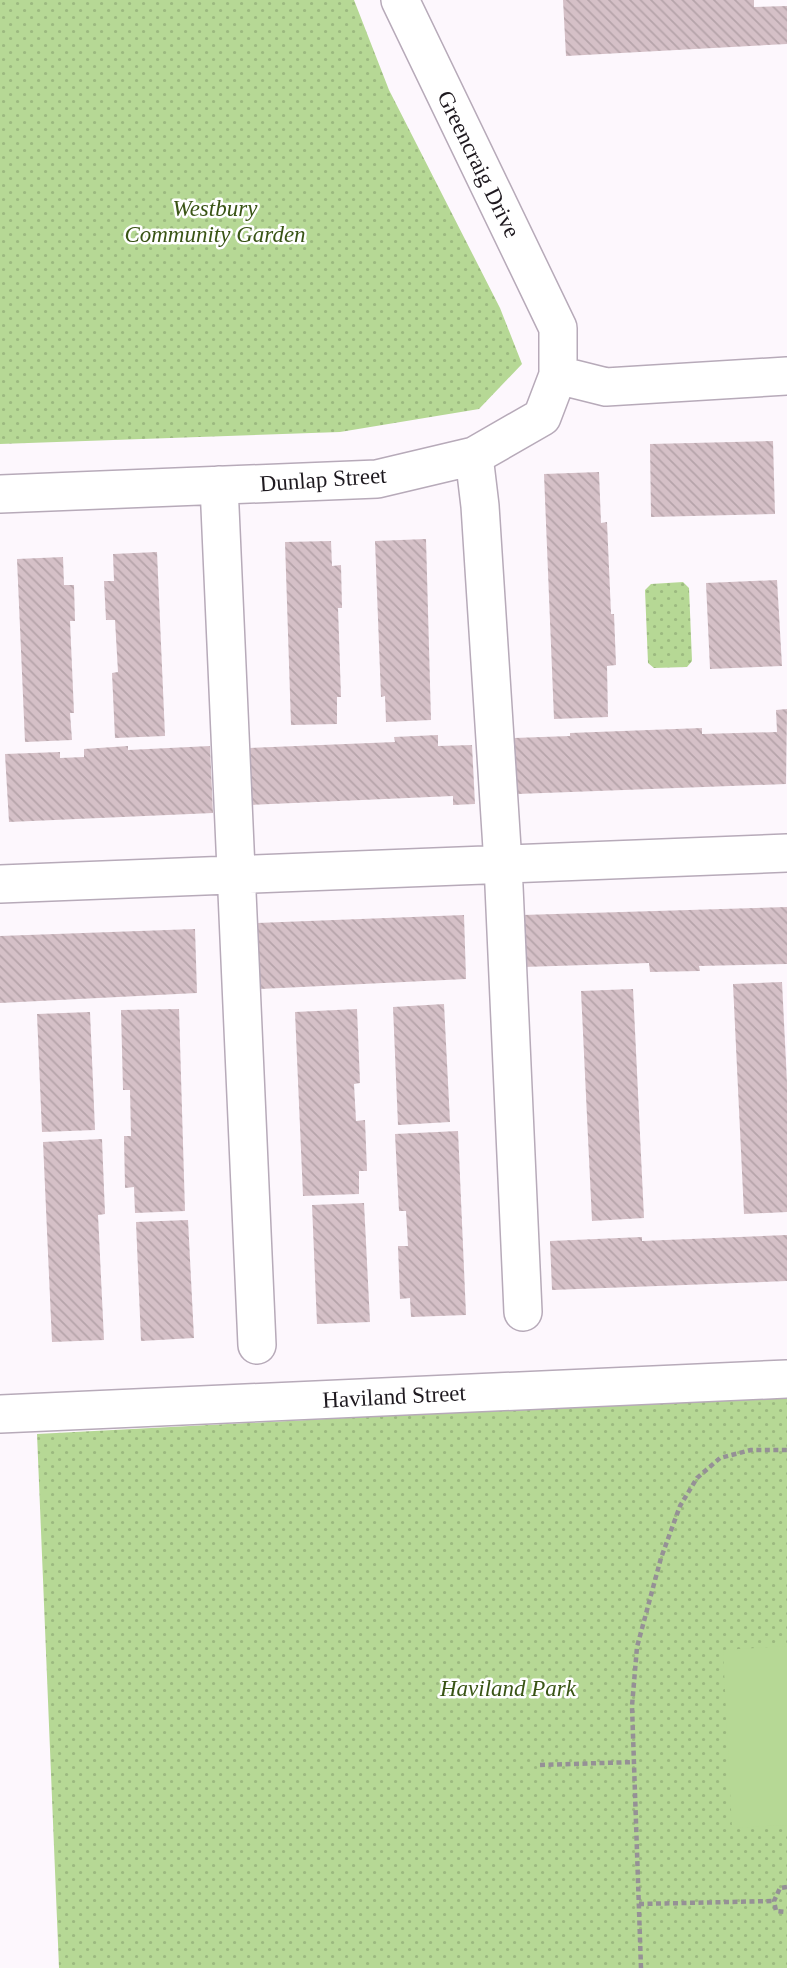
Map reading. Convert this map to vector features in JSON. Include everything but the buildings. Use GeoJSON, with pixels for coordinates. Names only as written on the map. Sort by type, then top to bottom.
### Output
{"type":"FeatureCollection","features":[{"type":"Feature","properties":{"kind":"street","name":"Greencraig Drive"},"geometry":{"type":"LineString","coordinates":[[400,0],[558,328]]}},
{"type":"Feature","properties":{"kind":"street","name":"Dunlap Street"},"geometry":{"type":"LineString","coordinates":[[0,494],[377,479],[474,456],[542,417],[558,375],[558,328]]}},
{"type":"Feature","properties":{"kind":"street"},"geometry":{"type":"LineString","coordinates":[[558,375],[606,387],[787,376]]}},
{"type":"Feature","properties":{"kind":"street"},"geometry":{"type":"LineString","coordinates":[[474,456],[480,506],[503,864],[523,1312]]}},
{"type":"Feature","properties":{"kind":"street"},"geometry":{"type":"LineString","coordinates":[[219,485],[257,1345]]}},
{"type":"Feature","properties":{"kind":"street"},"geometry":{"type":"LineString","coordinates":[[0,884],[787,853]]}},
{"type":"Feature","properties":{"kind":"street","name":"Haviland Street"},"geometry":{"type":"LineString","coordinates":[[0,1414],[787,1379]]}},
{"type":"Feature","properties":{"kind":"path"},"geometry":{"type":"LineString","coordinates":[[642,1968],[632,1706],[637,1647],[661,1558],[680,1506],[697,1478],[720,1458],[751,1450],[787,1450]]}},
{"type":"Feature","properties":{"kind":"path"},"geometry":{"type":"LineString","coordinates":[[540,1765],[634,1762]]}},
{"type":"Feature","properties":{"kind":"path"},"geometry":{"type":"LineString","coordinates":[[787,1886],[780,1888],[774,1901],[776,1911],[787,1912]]}},
{"type":"Feature","properties":{"kind":"path"},"geometry":{"type":"LineString","coordinates":[[639,1905],[774,1901]]}},
{"type":"Feature","properties":{"kind":"green space","name":"Westbury Community Garden"},"geometry":{"type":"Polygon","coordinates":[[[0,0],[354,0],[389,90],[500,308],[522,364],[479,409],[340,432],[0,444],[0,0]]]}},
{"type":"Feature","properties":{"kind":"green space"},"geometry":{"type":"Polygon","coordinates":[[[683,582],[689,588],[692,661],[687,667],[654,668],[648,663],[645,590],[651,584],[683,582]]]}},
{"type":"Feature","properties":{"kind":"green space","name":"Haviland Park"},"geometry":{"type":"Polygon","coordinates":[[[787,1395],[787,1968],[59,1968],[37,1434],[787,1395]]]}},
{"type":"Feature","properties":{"kind":"green space"},"geometry":{"type":"Polygon","coordinates":[[[787,1646],[787,1825],[732,1828],[723,1650],[787,1646]]]}}]}
